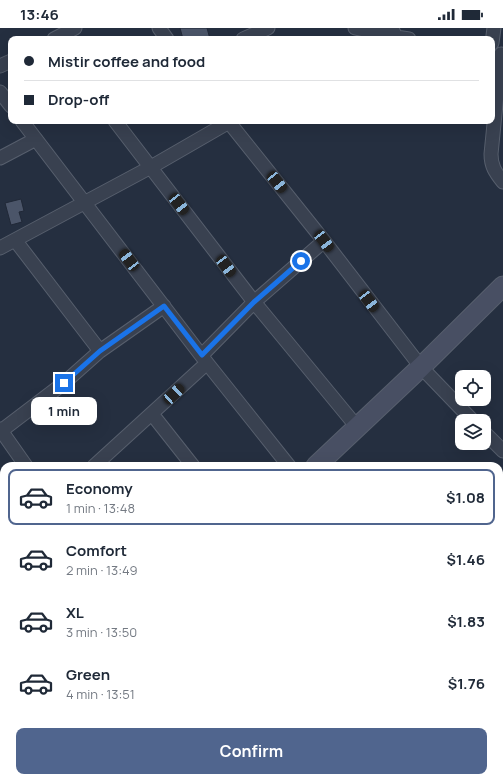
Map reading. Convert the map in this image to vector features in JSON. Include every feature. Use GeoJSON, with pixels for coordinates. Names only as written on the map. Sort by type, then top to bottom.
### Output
{"type":"FeatureCollection","features":[{"type":"Feature","properties":{"kind":"main road"},"geometry":{"type":"LineString","coordinates":[[320,462],[421,367],[503,286]]}},
{"type":"Feature","properties":{"kind":"street"},"geometry":{"type":"LineString","coordinates":[[55,35],[75,28]]}},
{"type":"Feature","properties":{"kind":"street"},"geometry":{"type":"LineString","coordinates":[[250,36],[268,28]]}},
{"type":"Feature","properties":{"kind":"street"},"geometry":{"type":"LineString","coordinates":[[355,28],[393,32]]}},
{"type":"Feature","properties":{"kind":"street"},"geometry":{"type":"LineString","coordinates":[[495,104],[499,54]]}},
{"type":"Feature","properties":{"kind":"street"},"geometry":{"type":"LineString","coordinates":[[0,92],[8,102]]}},
{"type":"Feature","properties":{"kind":"street"},"geometry":{"type":"LineString","coordinates":[[24,124],[204,359],[286,462]]}},
{"type":"Feature","properties":{"kind":"street"},"geometry":{"type":"LineString","coordinates":[[117,124],[254,302],[357,427]]}},
{"type":"Feature","properties":{"kind":"street"},"geometry":{"type":"LineString","coordinates":[[0,248],[151,167],[225,124]]}},
{"type":"Feature","properties":{"kind":"street"},"geometry":{"type":"LineString","coordinates":[[230,124],[324,241],[421,367],[467,414]]}},
{"type":"Feature","properties":{"kind":"street"},"geometry":{"type":"LineString","coordinates":[[493,124],[491,154],[493,168],[503,182]]}},
{"type":"Feature","properties":{"kind":"street"},"geometry":{"type":"LineString","coordinates":[[0,158],[36,139]]}},
{"type":"Feature","properties":{"kind":"street"},"geometry":{"type":"LineString","coordinates":[[15,240],[100,351]]}},
{"type":"Feature","properties":{"kind":"street"},"geometry":{"type":"LineString","coordinates":[[98,462],[152,414],[204,359],[254,302],[324,241]]}},
{"type":"Feature","properties":{"kind":"street"},"geometry":{"type":"LineString","coordinates":[[23,462],[1,430],[64,383],[100,351],[164,306]]}},
{"type":"Feature","properties":{"kind":"street"},"geometry":{"type":"LineString","coordinates":[[152,414],[190,462]]}},
{"type":"Feature","properties":{"kind":"street"},"geometry":{"type":"LineString","coordinates":[[491,439],[503,451]]}},
{"type":"Feature","properties":{"kind":"building"},"geometry":{"type":"Polygon","coordinates":[[[180,28],[207,28],[209,36],[182,36],[180,28]]]}},
{"type":"Feature","properties":{"kind":"building"},"geometry":{"type":"Polygon","coordinates":[[[21,199],[24,211],[19,212],[22,222],[11,225],[5,203],[21,199]]]}},
{"type":"Feature","properties":{"kind":"route"},"geometry":{"type":"LineString","coordinates":[[64,383],[100,351],[164,306],[202,355],[254,302],[301,261]]}}]}
